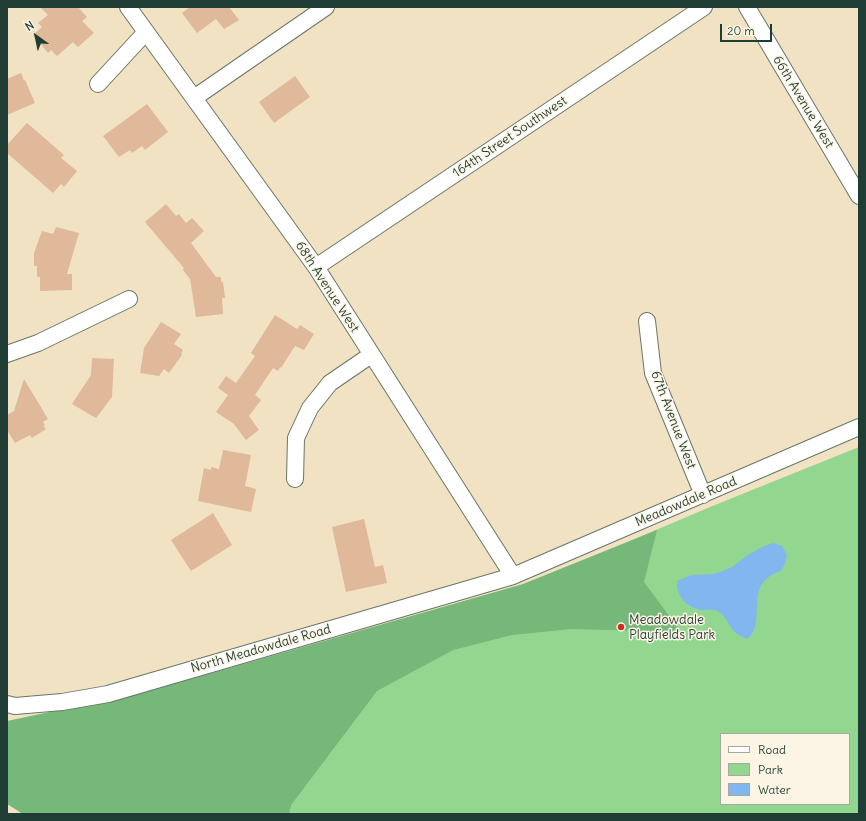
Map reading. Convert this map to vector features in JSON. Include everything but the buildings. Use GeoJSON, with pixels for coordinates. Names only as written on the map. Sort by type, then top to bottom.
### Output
{"type":"FeatureCollection","features":[{"type":"Feature","properties":{"kind":"street","name":"68th Avenue West"},"geometry":{"type":"LineString","coordinates":[[128,7],[316,267],[513,576]]}},
{"type":"Feature","properties":{"kind":"street"},"geometry":{"type":"LineString","coordinates":[[194,98],[326,7]]}},
{"type":"Feature","properties":{"kind":"street","name":"164th Street Southwest"},"geometry":{"type":"LineString","coordinates":[[316,267],[704,7]]}},
{"type":"Feature","properties":{"kind":"street","name":"66th Avenue West"},"geometry":{"type":"LineString","coordinates":[[747,7],[859,196]]}},
{"type":"Feature","properties":{"kind":"street"},"geometry":{"type":"LineString","coordinates":[[98,84],[146,32]]}},
{"type":"Feature","properties":{"kind":"street"},"geometry":{"type":"LineString","coordinates":[[7,354],[38,343],[128,299]]}},
{"type":"Feature","properties":{"kind":"street","name":"67th Avenue West"},"geometry":{"type":"LineString","coordinates":[[647,321],[653,372],[702,495]]}},
{"type":"Feature","properties":{"kind":"street"},"geometry":{"type":"LineString","coordinates":[[295,479],[296,438],[310,408],[330,383],[371,355]]}},
{"type":"Feature","properties":{"kind":"street","name":"Meadowdale Road"},"geometry":{"type":"LineString","coordinates":[[513,576],[859,427]]}},
{"type":"Feature","properties":{"kind":"street","name":"North Meadowdale Road"},"geometry":{"type":"LineString","coordinates":[[7,704],[15,706],[62,702],[108,694],[513,576]]}},
{"type":"Feature","properties":{"kind":"green space","name":"Meadowdale Playfields Park"},"geometry":{"type":"Polygon","coordinates":[[[859,447],[859,814],[21,814],[7,791],[522,587],[710,507],[859,447]]]}},
{"type":"Feature","properties":{"kind":"green space"},"geometry":{"type":"Polygon","coordinates":[[[657,530],[644,582],[681,632],[571,629],[512,635],[453,650],[377,691],[291,805],[289,814],[23,814],[7,804],[7,721],[149,691],[523,584],[657,530]]]}},
{"type":"Feature","properties":{"kind":"water"},"geometry":{"type":"Polygon","coordinates":[[[773,543],[782,546],[787,555],[785,563],[781,571],[769,577],[761,585],[758,594],[756,623],[753,632],[747,639],[734,631],[724,616],[719,612],[692,607],[688,605],[681,597],[677,587],[677,581],[692,575],[714,574],[723,571],[732,567],[762,547],[773,543]]]}},
{"type":"Feature","properties":{"kind":"place","name":"Meadowdale Playfields Park"},"geometry":{"type":"Point","coordinates":[621,627]}}]}
